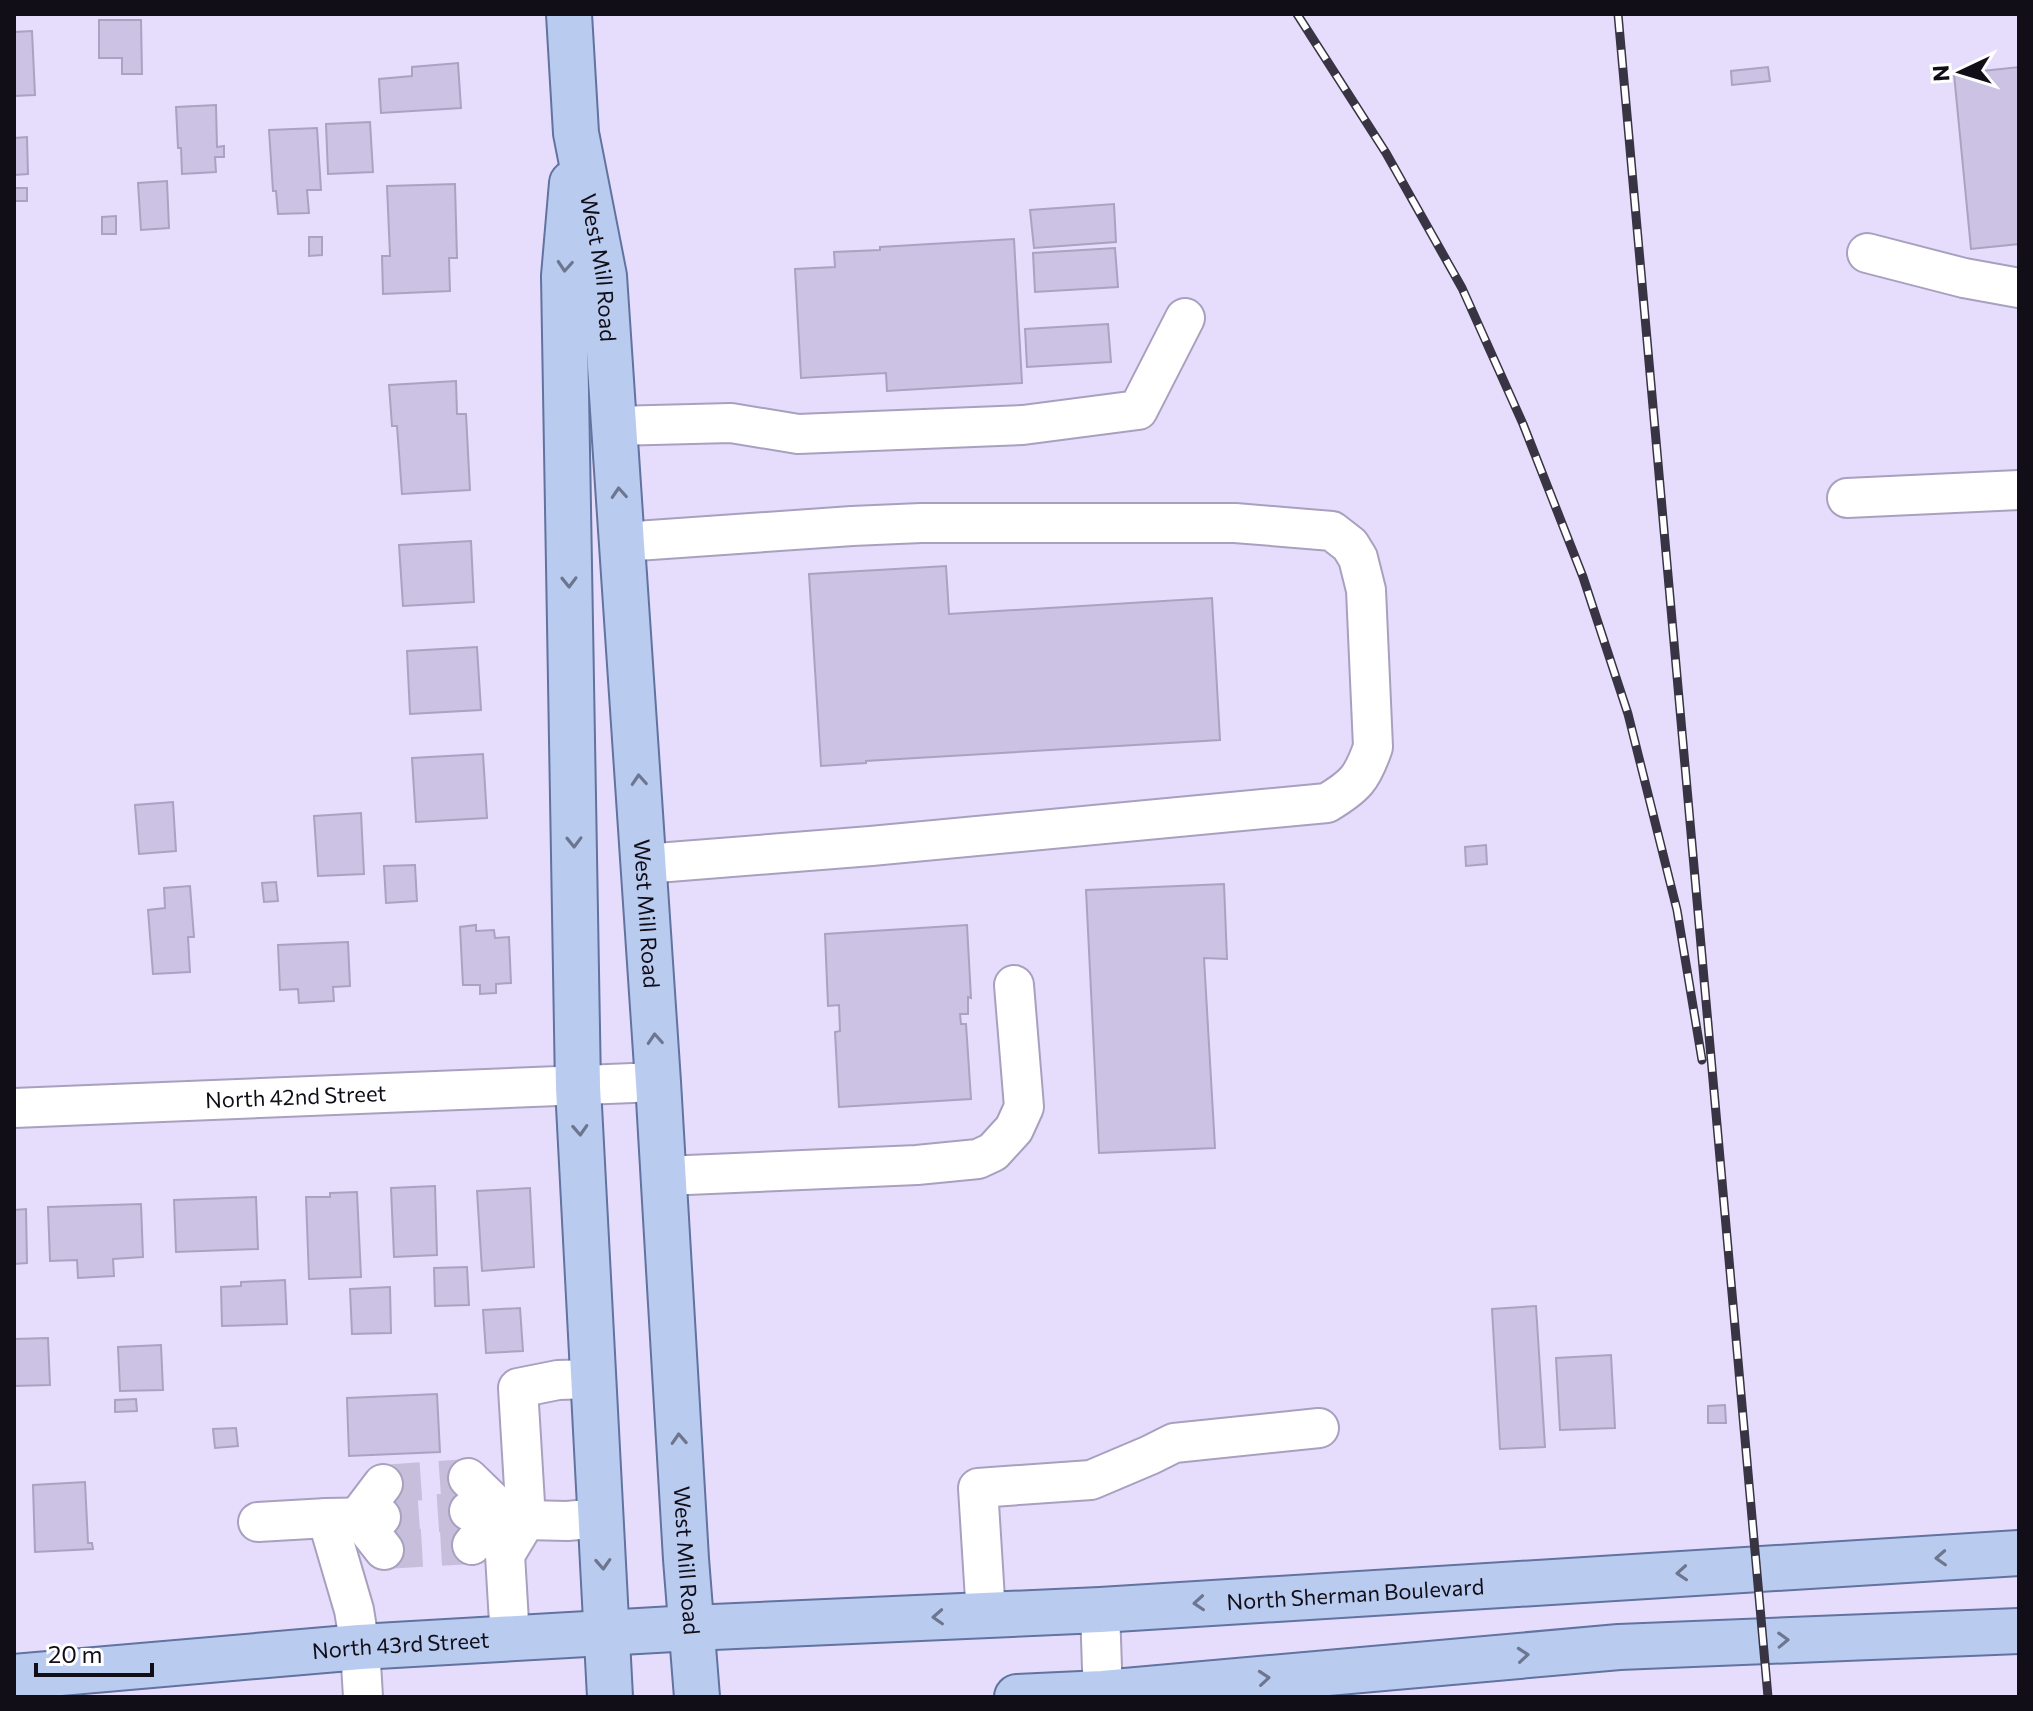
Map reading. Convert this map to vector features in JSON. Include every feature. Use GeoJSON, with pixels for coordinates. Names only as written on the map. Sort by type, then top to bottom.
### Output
{"type":"FeatureCollection","features":[{"type":"Feature","properties":{"kind":"main road","name":"West Mill Road"},"geometry":{"type":"LineString","coordinates":[[569,14],[576,133],[604,276],[697,1697]]}},
{"type":"Feature","properties":{"kind":"main road","name":"West Mill Road"},"geometry":{"type":"LineString","coordinates":[[576,133],[564,276],[578,1087],[610,1697]]}},
{"type":"Feature","properties":{"kind":"main road","name":"North Sherman Boulevard"},"geometry":{"type":"LineString","coordinates":[[691,1628],[1100,1610],[2019,1553]]}},
{"type":"Feature","properties":{"kind":"main road","name":"North 43rd Street"},"geometry":{"type":"LineString","coordinates":[[14,1677],[360,1647],[691,1628]]}},
{"type":"Feature","properties":{"kind":"main road"},"geometry":{"type":"LineString","coordinates":[[1017,1697],[1103,1695],[1619,1647],[2019,1631]]}},
{"type":"Feature","properties":{"kind":"street"},"geometry":{"type":"LineString","coordinates":[[1867,253],[1964,278],[2019,288]]}},
{"type":"Feature","properties":{"kind":"street"},"geometry":{"type":"LineString","coordinates":[[614,426],[731,423],[798,434],[1023,425],[1138,410],[1185,318]]}},
{"type":"Feature","properties":{"kind":"street"},"geometry":{"type":"LineString","coordinates":[[1847,498],[2019,490]]}},
{"type":"Feature","properties":{"kind":"street"},"geometry":{"type":"LineString","coordinates":[[622,542],[921,523],[1235,523],[1332,531],[1350,545],[1358,558],[1366,590],[1373,747],[1366,768],[1350,789],[1327,803],[644,864]]}},
{"type":"Feature","properties":{"kind":"street"},"geometry":{"type":"LineString","coordinates":[[664,1176],[917,1165],[978,1159],[993,1152],[1014,1129],[1024,1107],[1014,985]]}},
{"type":"Feature","properties":{"kind":"street","name":"North 42nd Street"},"geometry":{"type":"LineString","coordinates":[[14,1108],[658,1082]]}},
{"type":"Feature","properties":{"kind":"street"},"geometry":{"type":"LineString","coordinates":[[510,1639],[505,1555],[487,1513],[518,1388],[558,1380],[593,1379]]}},
{"type":"Feature","properties":{"kind":"street"},"geometry":{"type":"LineString","coordinates":[[986,1615],[978,1488],[1091,1480],[1174,1443],[1319,1428]]}},
{"type":"Feature","properties":{"kind":"street"},"geometry":{"type":"LineString","coordinates":[[487,1513],[567,1521],[600,1518]]}},
{"type":"Feature","properties":{"kind":"street"},"geometry":{"type":"LineString","coordinates":[[258,1522],[367,1517],[354,1610],[363,1697]]}},
{"type":"Feature","properties":{"kind":"street"},"geometry":{"type":"LineString","coordinates":[[1100,1610],[1103,1695]]}},
{"type":"Feature","properties":{"kind":"building"},"geometry":{"type":"Polygon","coordinates":[[[99,20],[141,20],[142,74],[122,74],[122,58],[99,58],[99,20]]]}},
{"type":"Feature","properties":{"kind":"building"},"geometry":{"type":"Polygon","coordinates":[[[32,31],[35,95],[14,96],[14,32],[32,31]]]}},
{"type":"Feature","properties":{"kind":"building"},"geometry":{"type":"Polygon","coordinates":[[[458,63],[461,108],[381,113],[379,79],[412,76],[412,67],[458,63]]]}},
{"type":"Feature","properties":{"kind":"building"},"geometry":{"type":"Polygon","coordinates":[[[1768,67],[1770,81],[1732,85],[1731,71],[1768,67]]]}},
{"type":"Feature","properties":{"kind":"building"},"geometry":{"type":"Polygon","coordinates":[[[2019,67],[2019,244],[1971,249],[1954,74],[2019,67]]]}},
{"type":"Feature","properties":{"kind":"building"},"geometry":{"type":"Polygon","coordinates":[[[216,105],[217,147],[224,146],[224,157],[215,157],[216,172],[182,174],[176,107],[216,105]]]}},
{"type":"Feature","properties":{"kind":"building"},"geometry":{"type":"Polygon","coordinates":[[[370,122],[373,172],[328,174],[326,124],[370,122]]]}},
{"type":"Feature","properties":{"kind":"building"},"geometry":{"type":"Polygon","coordinates":[[[317,128],[321,190],[307,190],[309,213],[278,214],[276,191],[273,191],[269,130],[317,128]]]}},
{"type":"Feature","properties":{"kind":"building"},"geometry":{"type":"Polygon","coordinates":[[[27,137],[28,174],[14,175],[14,138],[27,137]]]}},
{"type":"Feature","properties":{"kind":"building"},"geometry":{"type":"Polygon","coordinates":[[[167,181],[169,228],[141,230],[138,183],[167,181]]]}},
{"type":"Feature","properties":{"kind":"building"},"geometry":{"type":"Polygon","coordinates":[[[455,184],[457,258],[449,258],[450,291],[383,294],[382,256],[390,256],[387,186],[455,184]]]}},
{"type":"Feature","properties":{"kind":"building"},"geometry":{"type":"Polygon","coordinates":[[[14,188],[27,188],[27,201],[14,201],[14,188]]]}},
{"type":"Feature","properties":{"kind":"building"},"geometry":{"type":"Polygon","coordinates":[[[1114,204],[1116,242],[1034,248],[1030,210],[1114,204]]]}},
{"type":"Feature","properties":{"kind":"building"},"geometry":{"type":"Polygon","coordinates":[[[116,216],[116,234],[102,234],[102,217],[116,216]]]}},
{"type":"Feature","properties":{"kind":"building"},"geometry":{"type":"Polygon","coordinates":[[[309,237],[322,237],[322,255],[309,256],[309,237]]]}},
{"type":"Feature","properties":{"kind":"building"},"geometry":{"type":"Polygon","coordinates":[[[1014,239],[1022,383],[887,391],[886,373],[801,378],[795,269],[835,267],[834,252],[1014,239]]]}},
{"type":"Feature","properties":{"kind":"building"},"geometry":{"type":"Polygon","coordinates":[[[1115,248],[1118,287],[1035,292],[1033,253],[1115,248]]]}},
{"type":"Feature","properties":{"kind":"building"},"geometry":{"type":"Polygon","coordinates":[[[1108,324],[1111,362],[1027,367],[1025,329],[1108,324]]]}},
{"type":"Feature","properties":{"kind":"building"},"geometry":{"type":"Polygon","coordinates":[[[456,381],[457,414],[466,414],[470,490],[402,494],[397,426],[392,426],[389,385],[456,381]]]}},
{"type":"Feature","properties":{"kind":"building"},"geometry":{"type":"Polygon","coordinates":[[[471,541],[474,602],[403,606],[399,545],[471,541]]]}},
{"type":"Feature","properties":{"kind":"building"},"geometry":{"type":"Polygon","coordinates":[[[946,566],[949,614],[1212,598],[1220,740],[821,766],[809,574],[946,566]]]}},
{"type":"Feature","properties":{"kind":"building"},"geometry":{"type":"Polygon","coordinates":[[[477,647],[481,710],[410,714],[407,651],[477,647]]]}},
{"type":"Feature","properties":{"kind":"building"},"geometry":{"type":"Polygon","coordinates":[[[483,754],[487,818],[416,822],[412,758],[483,754]]]}},
{"type":"Feature","properties":{"kind":"building"},"geometry":{"type":"Polygon","coordinates":[[[173,802],[176,851],[139,854],[135,805],[173,802]]]}},
{"type":"Feature","properties":{"kind":"building"},"geometry":{"type":"Polygon","coordinates":[[[361,813],[364,874],[318,876],[314,816],[361,813]]]}},
{"type":"Feature","properties":{"kind":"building"},"geometry":{"type":"Polygon","coordinates":[[[1486,845],[1487,864],[1466,866],[1465,847],[1486,845]]]}},
{"type":"Feature","properties":{"kind":"building"},"geometry":{"type":"Polygon","coordinates":[[[415,865],[417,901],[386,903],[384,866],[415,865]]]}},
{"type":"Feature","properties":{"kind":"building"},"geometry":{"type":"Polygon","coordinates":[[[276,882],[278,901],[264,902],[262,883],[276,882]]]}},
{"type":"Feature","properties":{"kind":"building"},"geometry":{"type":"Polygon","coordinates":[[[1224,884],[1227,959],[1204,958],[1215,1148],[1099,1153],[1086,890],[1224,884]]]}},
{"type":"Feature","properties":{"kind":"building"},"geometry":{"type":"Polygon","coordinates":[[[190,886],[194,937],[188,937],[190,972],[153,974],[148,910],[165,908],[164,888],[190,886]]]}},
{"type":"Feature","properties":{"kind":"building"},"geometry":{"type":"Polygon","coordinates":[[[476,925],[476,931],[494,930],[495,938],[509,937],[511,983],[496,984],[496,993],[480,994],[480,985],[463,985],[460,927],[476,925]]]}},
{"type":"Feature","properties":{"kind":"building"},"geometry":{"type":"Polygon","coordinates":[[[967,925],[971,998],[968,997],[968,1014],[960,1014],[961,1024],[966,1024],[971,1099],[839,1107],[835,1032],[840,1031],[839,1005],[828,1006],[825,934],[967,925]]]}},
{"type":"Feature","properties":{"kind":"building"},"geometry":{"type":"Polygon","coordinates":[[[348,942],[350,986],[333,987],[334,1001],[299,1003],[298,989],[280,990],[278,945],[348,942]]]}},
{"type":"Feature","properties":{"kind":"building"},"geometry":{"type":"Polygon","coordinates":[[[435,1186],[437,1255],[394,1257],[391,1188],[435,1186]]]}},
{"type":"Feature","properties":{"kind":"building"},"geometry":{"type":"Polygon","coordinates":[[[530,1188],[534,1267],[482,1271],[477,1191],[530,1188]]]}},
{"type":"Feature","properties":{"kind":"building"},"geometry":{"type":"Polygon","coordinates":[[[357,1192],[361,1277],[309,1279],[306,1197],[357,1192]]]}},
{"type":"Feature","properties":{"kind":"building"},"geometry":{"type":"Polygon","coordinates":[[[256,1197],[258,1249],[176,1252],[174,1200],[256,1197]]]}},
{"type":"Feature","properties":{"kind":"building"},"geometry":{"type":"Polygon","coordinates":[[[141,1204],[143,1257],[113,1259],[114,1276],[78,1278],[77,1260],[50,1261],[48,1207],[141,1204]]]}},
{"type":"Feature","properties":{"kind":"building"},"geometry":{"type":"Polygon","coordinates":[[[26,1209],[27,1263],[14,1264],[14,1210],[26,1209]]]}},
{"type":"Feature","properties":{"kind":"building"},"geometry":{"type":"Polygon","coordinates":[[[467,1267],[469,1305],[435,1306],[434,1268],[467,1267]]]}},
{"type":"Feature","properties":{"kind":"building"},"geometry":{"type":"Polygon","coordinates":[[[285,1280],[287,1324],[222,1326],[221,1287],[241,1286],[241,1282],[285,1280]]]}},
{"type":"Feature","properties":{"kind":"building"},"geometry":{"type":"Polygon","coordinates":[[[390,1287],[391,1333],[352,1334],[350,1289],[390,1287]]]}},
{"type":"Feature","properties":{"kind":"building"},"geometry":{"type":"Polygon","coordinates":[[[1536,1306],[1545,1447],[1500,1449],[1492,1309],[1536,1306]]]}},
{"type":"Feature","properties":{"kind":"building"},"geometry":{"type":"Polygon","coordinates":[[[520,1308],[523,1351],[486,1353],[483,1310],[520,1308]]]}},
{"type":"Feature","properties":{"kind":"building"},"geometry":{"type":"Polygon","coordinates":[[[48,1338],[50,1385],[14,1386],[14,1339],[48,1338]]]}},
{"type":"Feature","properties":{"kind":"building"},"geometry":{"type":"Polygon","coordinates":[[[161,1345],[163,1390],[120,1391],[118,1347],[161,1345]]]}},
{"type":"Feature","properties":{"kind":"building"},"geometry":{"type":"Polygon","coordinates":[[[1611,1355],[1615,1428],[1560,1430],[1556,1358],[1611,1355]]]}},
{"type":"Feature","properties":{"kind":"building"},"geometry":{"type":"Polygon","coordinates":[[[437,1394],[440,1452],[349,1456],[347,1398],[437,1394]]]}},
{"type":"Feature","properties":{"kind":"building"},"geometry":{"type":"Polygon","coordinates":[[[136,1399],[137,1411],[115,1412],[115,1400],[136,1399]]]}},
{"type":"Feature","properties":{"kind":"building"},"geometry":{"type":"Polygon","coordinates":[[[1725,1405],[1726,1423],[1708,1423],[1708,1406],[1725,1405]]]}},
{"type":"Feature","properties":{"kind":"building"},"geometry":{"type":"Polygon","coordinates":[[[236,1428],[238,1446],[215,1448],[213,1429],[236,1428]]]}},
{"type":"Feature","properties":{"kind":"building"},"geometry":{"type":"Polygon","coordinates":[[[85,1482],[88,1543],[92,1543],[93,1549],[35,1552],[33,1485],[85,1482]]]}},
{"type":"Feature","properties":{"kind":"tunnel"},"geometry":{"type":"LineString","coordinates":[[383,1484],[468,1478]]}},
{"type":"Feature","properties":{"kind":"tunnel"},"geometry":{"type":"LineString","coordinates":[[381,1517],[469,1511]]}},
{"type":"Feature","properties":{"kind":"tunnel"},"geometry":{"type":"LineString","coordinates":[[384,1550],[472,1545]]}},
{"type":"Feature","properties":{"kind":"railway"},"geometry":{"type":"LineString","coordinates":[[1297,14],[1386,153],[1462,288],[1523,424],[1583,577],[1628,714],[1677,910],[1702,1060]]}},
{"type":"Feature","properties":{"kind":"railway"},"geometry":{"type":"LineString","coordinates":[[1618,14],[1768,1697]]}}]}
